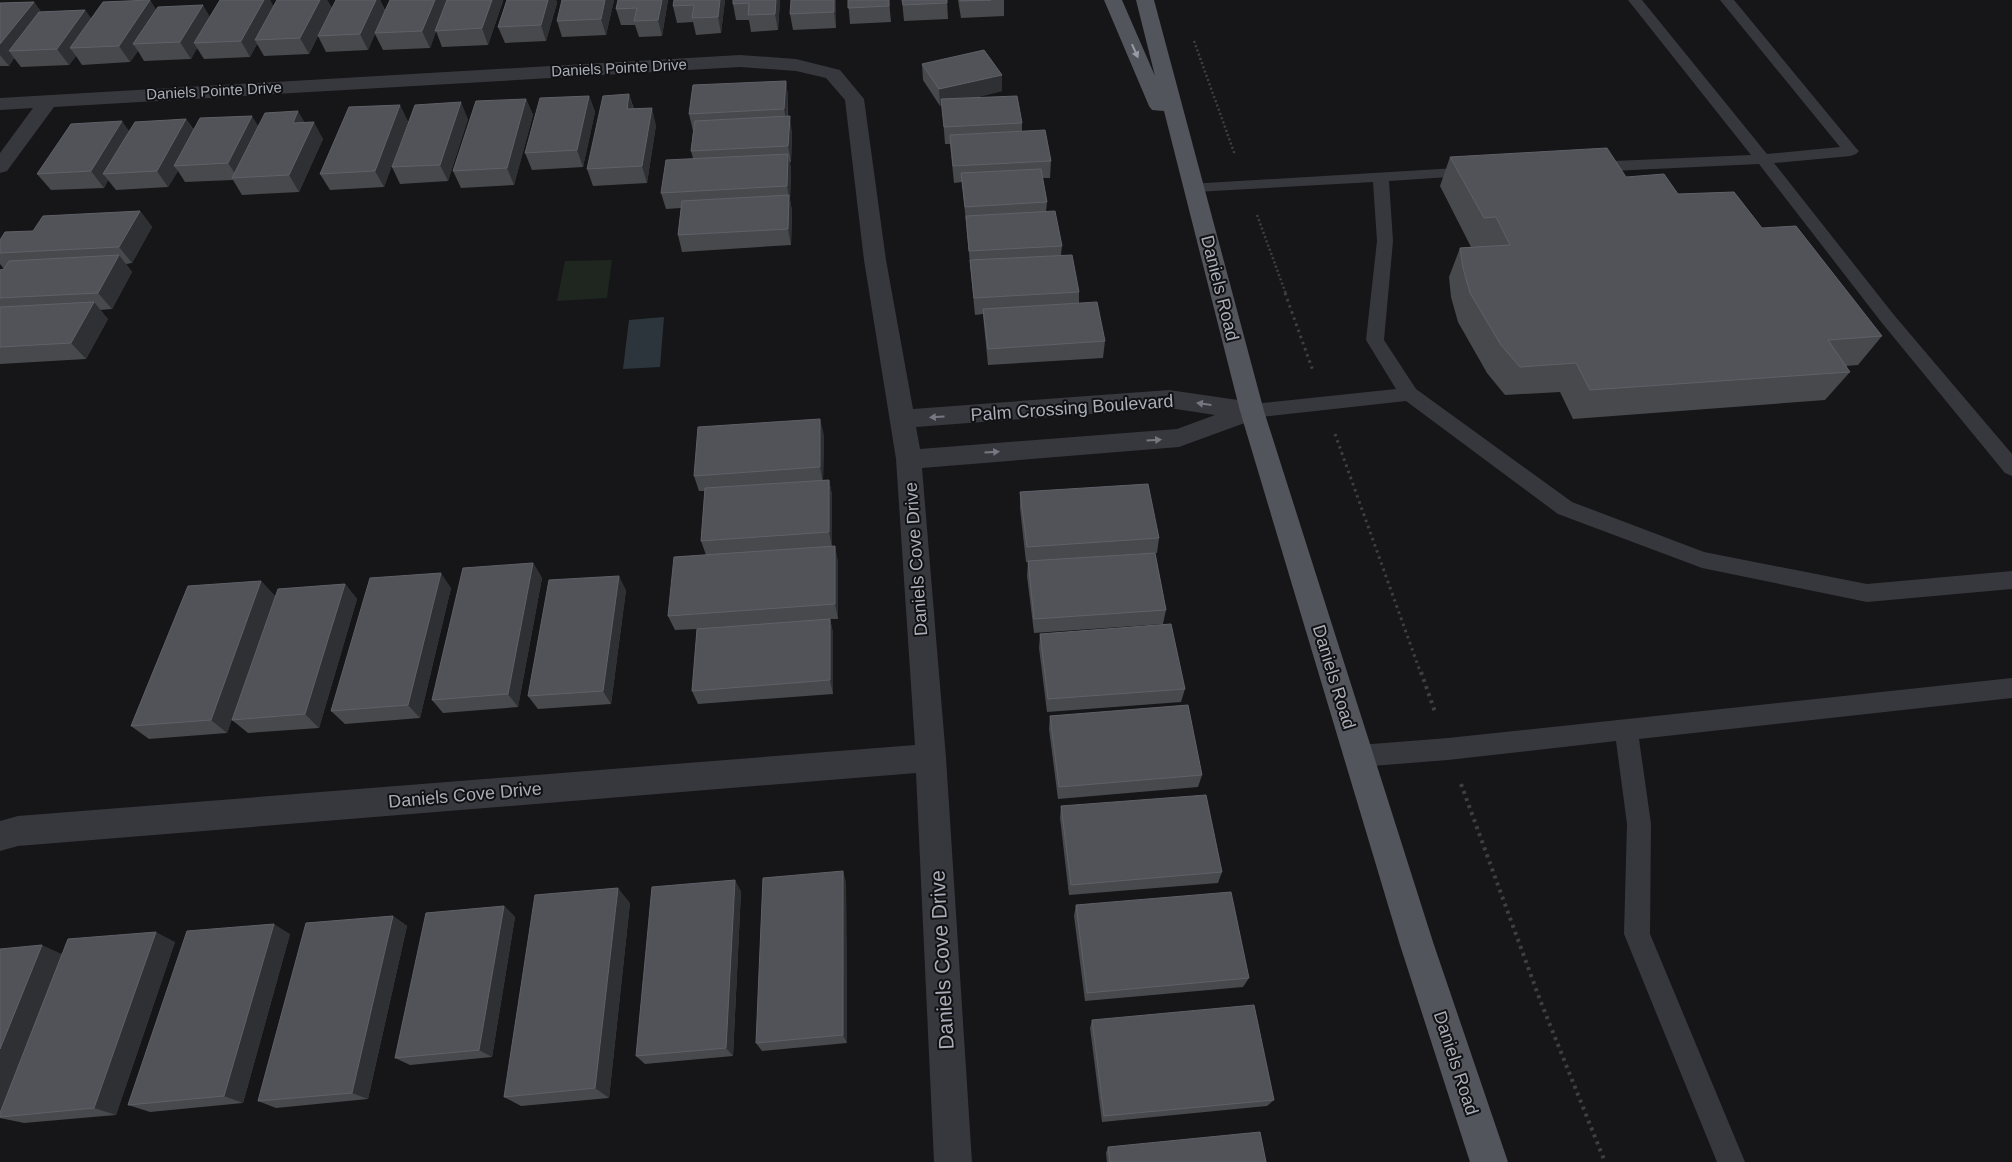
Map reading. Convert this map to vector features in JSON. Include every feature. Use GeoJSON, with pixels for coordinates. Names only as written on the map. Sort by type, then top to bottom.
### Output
{"type":"FeatureCollection","features":[{"type":"Feature","properties":{"kind":"main road","name":"Daniels Road"},"geometry":{"type":"LineString","coordinates":[[1112,0],[1194,187]]}},
{"type":"Feature","properties":{"kind":"main road","name":"Daniels Road"},"geometry":{"type":"LineString","coordinates":[[1145,0],[1252,411],[1417,945],[1489,1162]]}},
{"type":"Feature","properties":{"kind":"street","name":"Daniels Pointe Drive"},"geometry":{"type":"LineString","coordinates":[[0,104],[740,61],[796,65],[833,74],[854,99],[875,260],[902,419]]}},
{"type":"Feature","properties":{"kind":"street"},"geometry":{"type":"LineString","coordinates":[[0,167],[48,101]]}},
{"type":"Feature","properties":{"kind":"street","name":"Palm Crossing Boulevard"},"geometry":{"type":"LineString","coordinates":[[902,419],[1169,399],[1252,411]]}},
{"type":"Feature","properties":{"kind":"street"},"geometry":{"type":"LineString","coordinates":[[909,459],[1179,438],[1252,411]]}},
{"type":"Feature","properties":{"kind":"street","name":"Daniels Cove Drive"},"geometry":{"type":"LineString","coordinates":[[902,419],[909,459],[931,758],[953,1162]]}},
{"type":"Feature","properties":{"kind":"street","name":"Daniels Cove Drive"},"geometry":{"type":"LineString","coordinates":[[0,836],[18,831],[931,758]]}},
{"type":"Feature","properties":{"kind":"lane"},"geometry":{"type":"LineString","coordinates":[[1635,0],[1763,158],[1888,319],[2012,468]]}},
{"type":"Feature","properties":{"kind":"lane"},"geometry":{"type":"LineString","coordinates":[[1577,167],[1763,158],[1851,151],[1727,0]]}},
{"type":"Feature","properties":{"kind":"lane"},"geometry":{"type":"LineString","coordinates":[[1194,187],[1489,172]]}},
{"type":"Feature","properties":{"kind":"lane"},"geometry":{"type":"LineString","coordinates":[[1382,177],[1385,241],[1375,340],[1409,394],[1565,508],[1702,560],[1867,593],[2012,580]]}},
{"type":"Feature","properties":{"kind":"lane"},"geometry":{"type":"LineString","coordinates":[[1252,411],[1409,394]]}},
{"type":"Feature","properties":{"kind":"lane"},"geometry":{"type":"LineString","coordinates":[[1359,756],[1448,749],[2012,688]]}},
{"type":"Feature","properties":{"kind":"lane"},"geometry":{"type":"LineString","coordinates":[[1626,729],[1639,824],[1637,934],[1731,1162]]}},
{"type":"Feature","properties":{"kind":"path"},"geometry":{"type":"LineString","coordinates":[[1193,37],[1448,749],[1540,1000],[1605,1162]]}},
{"type":"Feature","properties":{"kind":"shaded area"},"geometry":{"type":"Polygon","coordinates":[[[612,260],[607,298],[557,301],[565,261],[612,260]]]}},
{"type":"Feature","properties":{"kind":"shaded area"},"geometry":{"type":"Polygon","coordinates":[[[664,317],[660,367],[623,369],[629,320],[664,317]]]}},
{"type":"Feature","properties":{"kind":"building"},"geometry":{"type":"Polygon","coordinates":[[[150,0],[119,46],[70,48],[103,2],[150,0]]]}},
{"type":"Feature","properties":{"kind":"building"},"geometry":{"type":"Polygon","coordinates":[[[220,0],[264,0],[241,41],[194,43],[220,0]]]}},
{"type":"Feature","properties":{"kind":"building"},"geometry":{"type":"Polygon","coordinates":[[[277,0],[320,0],[300,38],[255,40],[277,0]]]}},
{"type":"Feature","properties":{"kind":"building"},"geometry":{"type":"Polygon","coordinates":[[[336,0],[376,0],[360,34],[318,36],[336,0]]]}},
{"type":"Feature","properties":{"kind":"building"},"geometry":{"type":"Polygon","coordinates":[[[390,0],[435,0],[422,31],[375,33],[390,0]]]}},
{"type":"Feature","properties":{"kind":"building"},"geometry":{"type":"Polygon","coordinates":[[[447,0],[492,0],[482,28],[435,31],[447,0]]]}},
{"type":"Feature","properties":{"kind":"building"},"geometry":{"type":"Polygon","coordinates":[[[507,0],[548,0],[541,25],[498,27],[507,0]]]}},
{"type":"Feature","properties":{"kind":"building"},"geometry":{"type":"Polygon","coordinates":[[[562,0],[605,0],[601,19],[557,21],[562,0]]]}},
{"type":"Feature","properties":{"kind":"building"},"geometry":{"type":"Polygon","coordinates":[[[618,0],[662,0],[658,20],[634,21],[637,8],[616,9],[618,0]]]}},
{"type":"Feature","properties":{"kind":"building"},"geometry":{"type":"Polygon","coordinates":[[[674,0],[720,0],[718,17],[692,18],[694,5],[673,6],[674,0]]]}},
{"type":"Feature","properties":{"kind":"building"},"geometry":{"type":"Polygon","coordinates":[[[733,0],[776,0],[775,14],[748,15],[749,3],[733,4],[733,0]]]}},
{"type":"Feature","properties":{"kind":"building"},"geometry":{"type":"Polygon","coordinates":[[[791,0],[834,0],[834,12],[790,14],[791,0]]]}},
{"type":"Feature","properties":{"kind":"building"},"geometry":{"type":"Polygon","coordinates":[[[848,0],[889,0],[889,6],[848,8],[848,0]]]}},
{"type":"Feature","properties":{"kind":"building"},"geometry":{"type":"Polygon","coordinates":[[[902,0],[947,0],[947,3],[903,5],[902,0]]]}},
{"type":"Feature","properties":{"kind":"building"},"geometry":{"type":"Polygon","coordinates":[[[34,2],[0,44],[0,3],[34,2]]]}},
{"type":"Feature","properties":{"kind":"building"},"geometry":{"type":"Polygon","coordinates":[[[203,5],[180,42],[133,44],[158,7],[203,5]]]}},
{"type":"Feature","properties":{"kind":"building"},"geometry":{"type":"Polygon","coordinates":[[[85,10],[57,49],[9,51],[39,12],[85,10]]]}},
{"type":"Feature","properties":{"kind":"building"},"geometry":{"type":"Polygon","coordinates":[[[984,50],[1002,75],[939,89],[922,64],[984,50]]]}},
{"type":"Feature","properties":{"kind":"building"},"geometry":{"type":"Polygon","coordinates":[[[786,81],[784,109],[689,114],[693,85],[786,81]]]}},
{"type":"Feature","properties":{"kind":"building"},"geometry":{"type":"Polygon","coordinates":[[[629,94],[627,109],[652,108],[642,166],[587,169],[603,96],[629,94]]]}},
{"type":"Feature","properties":{"kind":"building"},"geometry":{"type":"Polygon","coordinates":[[[589,96],[577,150],[525,153],[540,98],[589,96]]]}},
{"type":"Feature","properties":{"kind":"building"},"geometry":{"type":"Polygon","coordinates":[[[1017,96],[1022,123],[944,127],[941,99],[1017,96]]]}},
{"type":"Feature","properties":{"kind":"building"},"geometry":{"type":"Polygon","coordinates":[[[526,99],[507,168],[453,171],[476,101],[526,99]]]}},
{"type":"Feature","properties":{"kind":"building"},"geometry":{"type":"Polygon","coordinates":[[[461,102],[440,165],[392,167],[415,105],[461,102]]]}},
{"type":"Feature","properties":{"kind":"building"},"geometry":{"type":"Polygon","coordinates":[[[400,105],[375,171],[320,174],[349,107],[400,105]]]}},
{"type":"Feature","properties":{"kind":"building"},"geometry":{"type":"Polygon","coordinates":[[[298,111],[293,123],[314,122],[289,175],[232,178],[265,113],[298,111]]]}},
{"type":"Feature","properties":{"kind":"building"},"geometry":{"type":"Polygon","coordinates":[[[252,116],[228,163],[174,166],[200,118],[252,116]]]}},
{"type":"Feature","properties":{"kind":"building"},"geometry":{"type":"Polygon","coordinates":[[[790,116],[788,146],[691,151],[695,121],[790,116]]]}},
{"type":"Feature","properties":{"kind":"building"},"geometry":{"type":"Polygon","coordinates":[[[186,119],[157,171],[103,174],[135,122],[186,119]]]}},
{"type":"Feature","properties":{"kind":"building"},"geometry":{"type":"Polygon","coordinates":[[[122,121],[91,171],[37,174],[71,124],[122,121]]]}},
{"type":"Feature","properties":{"kind":"building"},"geometry":{"type":"Polygon","coordinates":[[[1045,130],[1051,161],[953,166],[950,135],[1045,130]]]}},
{"type":"Feature","properties":{"kind":"building"},"geometry":{"type":"Polygon","coordinates":[[[1607,148],[1626,177],[1664,174],[1678,194],[1734,192],[1762,228],[1796,226],[1882,336],[1828,340],[1850,372],[1590,390],[1576,363],[1520,367],[1501,345],[1470,293],[1460,248],[1510,245],[1496,217],[1484,218],[1450,157],[1607,148]]]}},
{"type":"Feature","properties":{"kind":"building"},"geometry":{"type":"Polygon","coordinates":[[[788,154],[787,186],[661,193],[666,160],[788,154]]]}},
{"type":"Feature","properties":{"kind":"building"},"geometry":{"type":"Polygon","coordinates":[[[1041,169],[1047,202],[965,207],[961,173],[1041,169]]]}},
{"type":"Feature","properties":{"kind":"building"},"geometry":{"type":"Polygon","coordinates":[[[789,195],[788,229],[678,235],[682,201],[789,195]]]}},
{"type":"Feature","properties":{"kind":"building"},"geometry":{"type":"Polygon","coordinates":[[[140,211],[119,247],[0,253],[0,240],[5,232],[33,231],[43,216],[140,211]]]}},
{"type":"Feature","properties":{"kind":"building"},"geometry":{"type":"Polygon","coordinates":[[[1055,211],[1062,246],[969,251],[966,216],[1055,211]]]}},
{"type":"Feature","properties":{"kind":"building"},"geometry":{"type":"Polygon","coordinates":[[[119,255],[98,293],[0,298],[0,270],[4,269],[9,261],[119,255]]]}},
{"type":"Feature","properties":{"kind":"building"},"geometry":{"type":"Polygon","coordinates":[[[1072,255],[1079,292],[974,298],[970,260],[1072,255]]]}},
{"type":"Feature","properties":{"kind":"building"},"geometry":{"type":"Polygon","coordinates":[[[94,302],[71,343],[0,347],[0,307],[94,302]]]}},
{"type":"Feature","properties":{"kind":"building"},"geometry":{"type":"Polygon","coordinates":[[[1097,302],[1105,341],[988,349],[983,309],[1097,302]]]}},
{"type":"Feature","properties":{"kind":"building"},"geometry":{"type":"Polygon","coordinates":[[[820,419],[820,467],[694,476],[698,427],[820,419]]]}},
{"type":"Feature","properties":{"kind":"building"},"geometry":{"type":"Polygon","coordinates":[[[829,480],[829,532],[701,541],[705,488],[829,480]]]}},
{"type":"Feature","properties":{"kind":"building"},"geometry":{"type":"Polygon","coordinates":[[[1148,484],[1159,538],[1027,547],[1020,492],[1148,484]]]}},
{"type":"Feature","properties":{"kind":"building"},"geometry":{"type":"Polygon","coordinates":[[[835,546],[835,604],[668,616],[674,557],[835,546]]]}},
{"type":"Feature","properties":{"kind":"building"},"geometry":{"type":"Polygon","coordinates":[[[1155,553],[1166,610],[1034,619],[1028,561],[1155,553]]]}},
{"type":"Feature","properties":{"kind":"building"},"geometry":{"type":"Polygon","coordinates":[[[533,563],[508,694],[432,700],[463,568],[533,563]]]}},
{"type":"Feature","properties":{"kind":"building"},"geometry":{"type":"Polygon","coordinates":[[[441,573],[408,705],[331,711],[370,578],[441,573]]]}},
{"type":"Feature","properties":{"kind":"building"},"geometry":{"type":"Polygon","coordinates":[[[619,576],[603,691],[528,696],[549,580],[619,576]]]}},
{"type":"Feature","properties":{"kind":"building"},"geometry":{"type":"Polygon","coordinates":[[[261,581],[211,720],[131,726],[188,586],[261,581]]]}},
{"type":"Feature","properties":{"kind":"building"},"geometry":{"type":"Polygon","coordinates":[[[345,584],[305,714],[232,720],[278,589],[345,584]]]}},
{"type":"Feature","properties":{"kind":"building"},"geometry":{"type":"Polygon","coordinates":[[[830,619],[830,680],[692,691],[697,629],[830,619]]]}},
{"type":"Feature","properties":{"kind":"building"},"geometry":{"type":"Polygon","coordinates":[[[1171,624],[1185,689],[1048,699],[1040,634],[1171,624]]]}},
{"type":"Feature","properties":{"kind":"building"},"geometry":{"type":"Polygon","coordinates":[[[1188,705],[1202,775],[1059,787],[1050,716],[1188,705]]]}},
{"type":"Feature","properties":{"kind":"building"},"geometry":{"type":"Polygon","coordinates":[[[1206,795],[1222,872],[1071,885],[1061,806],[1206,795]]]}},
{"type":"Feature","properties":{"kind":"building"},"geometry":{"type":"Polygon","coordinates":[[[843,871],[843,1035],[756,1043],[763,878],[843,871]]]}},
{"type":"Feature","properties":{"kind":"building"},"geometry":{"type":"Polygon","coordinates":[[[735,880],[726,1048],[636,1056],[652,887],[735,880]]]}},
{"type":"Feature","properties":{"kind":"building"},"geometry":{"type":"Polygon","coordinates":[[[618,888],[595,1088],[504,1097],[535,895],[618,888]]]}},
{"type":"Feature","properties":{"kind":"building"},"geometry":{"type":"Polygon","coordinates":[[[1231,892],[1249,978],[1087,993],[1076,905],[1231,892]]]}},
{"type":"Feature","properties":{"kind":"building"},"geometry":{"type":"Polygon","coordinates":[[[504,906],[479,1050],[395,1058],[426,913],[504,906]]]}},
{"type":"Feature","properties":{"kind":"building"},"geometry":{"type":"Polygon","coordinates":[[[393,916],[352,1093],[258,1101],[306,923],[393,916]]]}},
{"type":"Feature","properties":{"kind":"building"},"geometry":{"type":"Polygon","coordinates":[[[274,924],[224,1096],[128,1105],[187,931],[274,924]]]}},
{"type":"Feature","properties":{"kind":"building"},"geometry":{"type":"Polygon","coordinates":[[[156,932],[94,1108],[0,1117],[68,939],[156,932]]]}},
{"type":"Feature","properties":{"kind":"building"},"geometry":{"type":"Polygon","coordinates":[[[42,945],[0,1049],[0,949],[42,945]]]}},
{"type":"Feature","properties":{"kind":"building"},"geometry":{"type":"Polygon","coordinates":[[[1254,1005],[1274,1100],[1104,1116],[1092,1020],[1254,1005]]]}},
{"type":"Feature","properties":{"kind":"building"},"geometry":{"type":"Polygon","coordinates":[[[1260,1132],[1266,1162],[1110,1162],[1108,1147],[1260,1132]]]}}]}
